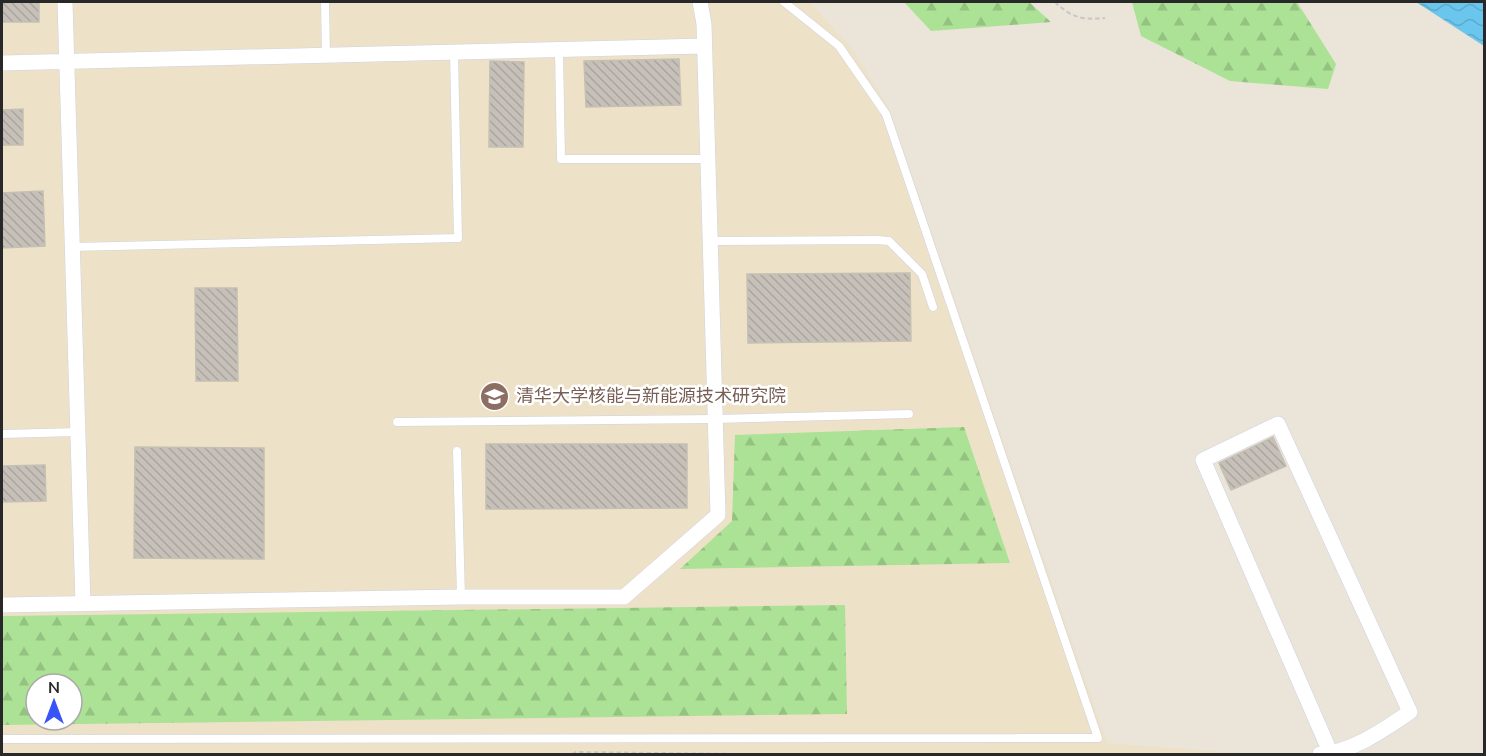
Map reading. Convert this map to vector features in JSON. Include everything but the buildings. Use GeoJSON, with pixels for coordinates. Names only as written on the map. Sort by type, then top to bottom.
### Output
{"type":"FeatureCollection","features":[{"type":"Feature","properties":{"kind":"street"},"geometry":{"type":"LineString","coordinates":[[64,2],[83,604]]}},
{"type":"Feature","properties":{"kind":"street"},"geometry":{"type":"LineString","coordinates":[[2,605],[460,597],[624,597],[718,515],[704,24],[700,2]]}},
{"type":"Feature","properties":{"kind":"street"},"geometry":{"type":"LineString","coordinates":[[2,63],[704,46]]}},
{"type":"Feature","properties":{"kind":"street"},"geometry":{"type":"LineString","coordinates":[[1320,754],[1331,754],[1377,734],[1410,712],[1278,424],[1203,460],[1331,754]]}},
{"type":"Feature","properties":{"kind":"lane"},"geometry":{"type":"LineString","coordinates":[[325,2],[326,56]]}},
{"type":"Feature","properties":{"kind":"lane"},"geometry":{"type":"LineString","coordinates":[[2,739],[1098,738],[886,114],[839,46],[784,2]]}},
{"type":"Feature","properties":{"kind":"lane"},"geometry":{"type":"LineString","coordinates":[[559,51],[561,159],[708,159]]}},
{"type":"Feature","properties":{"kind":"lane"},"geometry":{"type":"LineString","coordinates":[[72,247],[458,238],[453,53]]}},
{"type":"Feature","properties":{"kind":"lane"},"geometry":{"type":"LineString","coordinates":[[710,241],[889,241],[922,274],[933,307]]}},
{"type":"Feature","properties":{"kind":"lane"},"geometry":{"type":"LineString","coordinates":[[397,422],[716,419],[909,414]]}},
{"type":"Feature","properties":{"kind":"lane"},"geometry":{"type":"LineString","coordinates":[[2,434],[77,432]]}},
{"type":"Feature","properties":{"kind":"lane"},"geometry":{"type":"LineString","coordinates":[[457,451],[460,597]]}},
{"type":"Feature","properties":{"kind":"path"},"geometry":{"type":"LineString","coordinates":[[1055,2],[1074,17],[1090,20],[1105,18]]}},
{"type":"Feature","properties":{"kind":"path"},"geometry":{"type":"LineString","coordinates":[[572,754],[576,752],[739,754]]}},
{"type":"Feature","properties":{"kind":"shaded area","name":"清华大学核能与新能源技术研究院"},"geometry":{"type":"Polygon","coordinates":[[[2,2],[810,2],[853,50],[889,108],[1107,743],[1248,754],[2,754],[2,2]]]}},
{"type":"Feature","properties":{"kind":"green space"},"geometry":{"type":"Polygon","coordinates":[[[904,2],[1029,2],[1051,22],[931,31],[904,2]]]}},
{"type":"Feature","properties":{"kind":"green space"},"geometry":{"type":"Polygon","coordinates":[[[1132,2],[1297,2],[1336,64],[1328,89],[1230,81],[1141,36],[1132,2]]]}},
{"type":"Feature","properties":{"kind":"green space"},"geometry":{"type":"Polygon","coordinates":[[[964,427],[1010,563],[680,569],[732,521],[735,435],[964,427]]]}},
{"type":"Feature","properties":{"kind":"green space"},"geometry":{"type":"Polygon","coordinates":[[[845,605],[847,714],[84,724],[84,672],[24,672],[24,725],[2,725],[2,616],[845,605]]]}},
{"type":"Feature","properties":{"kind":"water"},"geometry":{"type":"Polygon","coordinates":[[[1416,2],[1484,2],[1484,46],[1416,2]]]}},
{"type":"Feature","properties":{"kind":"place","name":"清华大学核能与新能源技术研究院"},"geometry":{"type":"Point","coordinates":[495,396]}}]}
